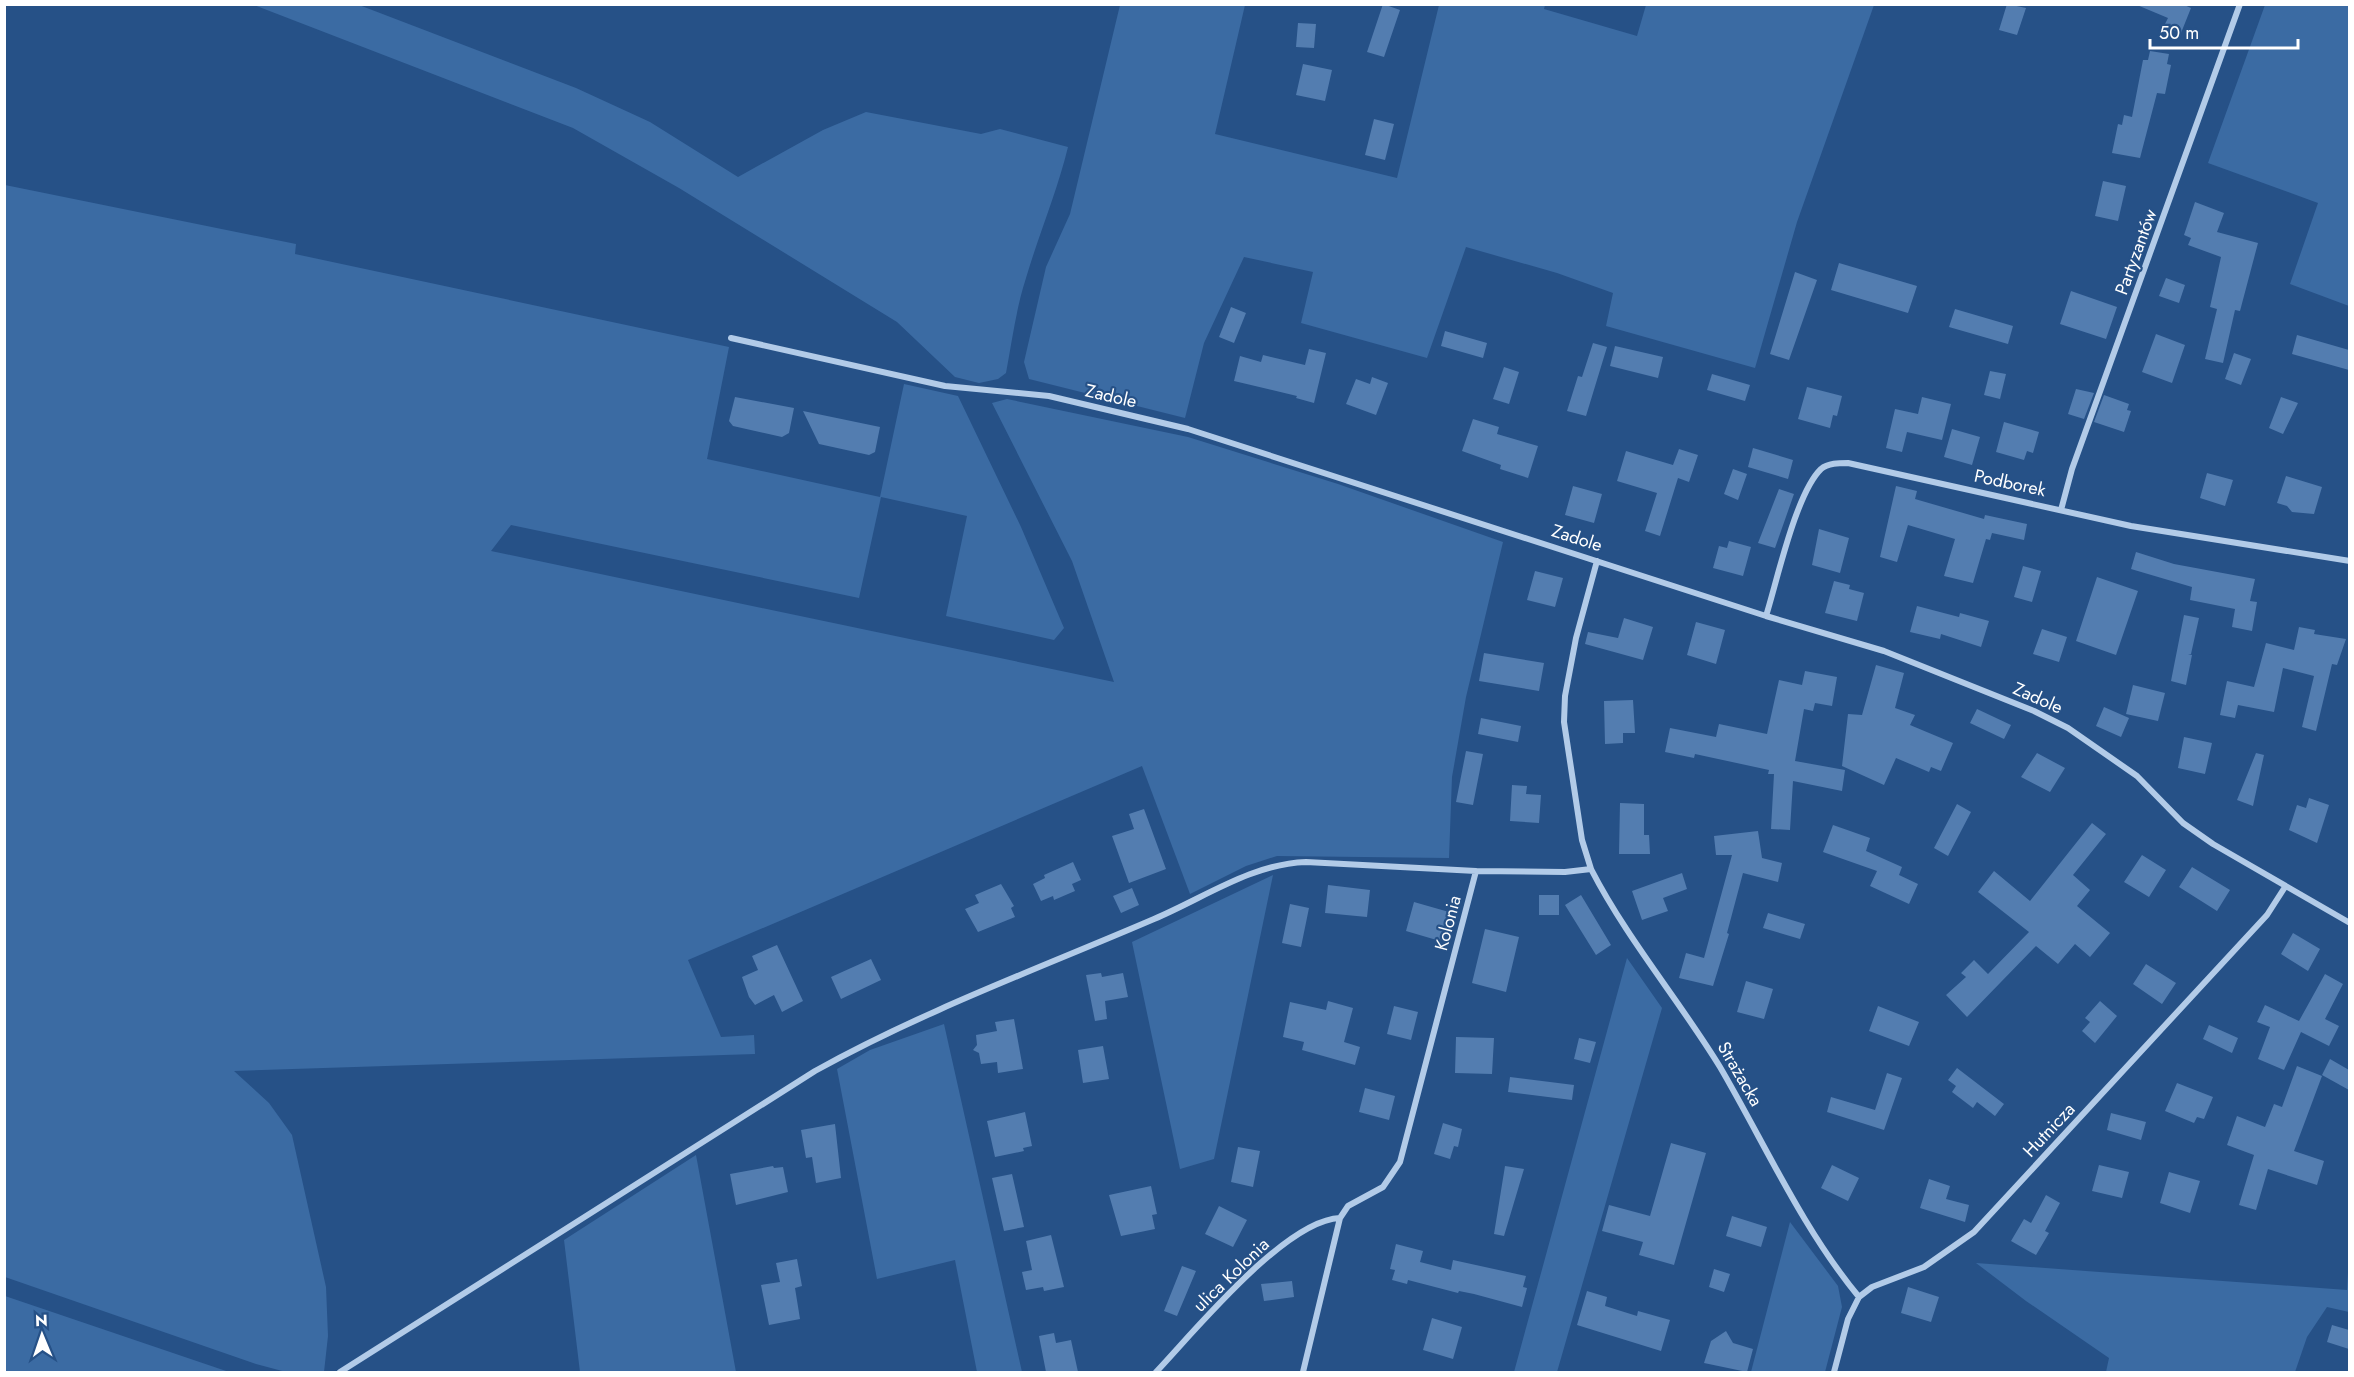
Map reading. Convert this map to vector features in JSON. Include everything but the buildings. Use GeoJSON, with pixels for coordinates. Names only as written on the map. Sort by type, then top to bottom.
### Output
{"type":"FeatureCollection","features":[{"type":"Feature","properties":{"kind":"street","name":"Partyzantów"},"geometry":{"type":"LineString","coordinates":[[2061,510],[2072,469],[2240,4]]}},
{"type":"Feature","properties":{"kind":"street","name":"Zadole"},"geometry":{"type":"LineString","coordinates":[[731,338],[953,387],[1049,396],[1188,429],[1766,616],[1884,651],[2024,707],[2068,728],[2137,776],[2183,823],[2285,887],[2349,923]]}},
{"type":"Feature","properties":{"kind":"street","name":"Podborek"},"geometry":{"type":"LineString","coordinates":[[1766,616],[1807,491],[1821,469],[1832,464],[1848,463],[2163,532],[2349,561]]}},
{"type":"Feature","properties":{"kind":"street"},"geometry":{"type":"LineString","coordinates":[[340,1372],[815,1071],[866,1043],[1191,903],[1261,869],[1280,863],[1305,862],[1476,871],[1565,872],[1591,869],[1582,840],[1564,722],[1565,696],[1576,639],[1597,561]]}},
{"type":"Feature","properties":{"kind":"street","name":"Strażacka"},"geometry":{"type":"LineString","coordinates":[[1591,869],[1608,902],[1720,1067],[1833,1266],[1859,1297]]}},
{"type":"Feature","properties":{"kind":"street","name":"Kolonia"},"geometry":{"type":"LineString","coordinates":[[1340,1218],[1348,1206],[1383,1187],[1400,1162],[1476,871]]}},
{"type":"Feature","properties":{"kind":"street","name":"Hutnicza"},"geometry":{"type":"LineString","coordinates":[[1859,1297],[1872,1287],[1924,1267],[1974,1232],[2267,915],[2285,887]]}},
{"type":"Feature","properties":{"kind":"street"},"geometry":{"type":"LineString","coordinates":[[1303,1372],[1340,1218]]}},
{"type":"Feature","properties":{"kind":"street","name":"ulica Kolonia"},"geometry":{"type":"LineString","coordinates":[[1156,1372],[1263,1260],[1315,1223],[1340,1218]]}},
{"type":"Feature","properties":{"kind":"street"},"geometry":{"type":"LineString","coordinates":[[1834,1372],[1848,1319],[1859,1297]]}},
{"type":"Feature","properties":{"kind":"shaded area"},"geometry":{"type":"Polygon","coordinates":[[[254,5],[359,5],[576,88],[650,122],[738,177],[823,130],[866,112],[981,134],[1000,129],[1068,147],[1023,290],[1006,373],[998,379],[979,383],[955,377],[897,322],[679,188],[573,128],[254,5]]]}},
{"type":"Feature","properties":{"kind":"shaded area"},"geometry":{"type":"Polygon","coordinates":[[[1120,5],[1245,5],[1215,134],[1397,178],[1439,5],[1545,5],[1544,9],[1637,36],[1646,5],[1874,5],[1797,222],[1755,368],[1606,326],[1613,293],[1557,273],[1466,247],[1427,358],[1301,323],[1313,272],[1244,257],[1204,343],[1185,418],[1029,379],[1024,362],[1046,267],[1070,214],[1120,5]]]}},
{"type":"Feature","properties":{"kind":"shaded area"},"geometry":{"type":"Polygon","coordinates":[[[2265,5],[2349,5],[2349,306],[2290,284],[2318,203],[2208,163],[2265,5]]]}},
{"type":"Feature","properties":{"kind":"shaded area"},"geometry":{"type":"Polygon","coordinates":[[[5,185],[296,244],[295,254],[729,347],[707,459],[880,497],[904,384],[958,396],[1021,527],[1064,628],[1054,640],[946,616],[967,516],[881,497],[859,598],[511,525],[491,551],[1114,682],[1072,561],[992,403],[1007,399],[1188,437],[1338,484],[1503,542],[1466,697],[1452,777],[1449,858],[1277,856],[1246,866],[1190,894],[1142,766],[688,960],[721,1037],[754,1035],[755,1054],[234,1071],[269,1103],[292,1135],[326,1287],[328,1336],[324,1372],[286,1372],[256,1364],[5,1277],[5,185]]]}},
{"type":"Feature","properties":{"kind":"shaded area"},"geometry":{"type":"Polygon","coordinates":[[[1273,875],[1214,1159],[1180,1169],[1132,942],[1273,875]]]}},
{"type":"Feature","properties":{"kind":"shaded area"},"geometry":{"type":"Polygon","coordinates":[[[1627,958],[1662,1008],[1557,1372],[1514,1372],[1627,958]]]}},
{"type":"Feature","properties":{"kind":"shaded area"},"geometry":{"type":"Polygon","coordinates":[[[944,1024],[1022,1372],[977,1372],[955,1260],[877,1279],[837,1069],[870,1050],[944,1024]]]}},
{"type":"Feature","properties":{"kind":"shaded area"},"geometry":{"type":"Polygon","coordinates":[[[696,1155],[736,1372],[580,1372],[564,1240],[696,1155]]]}},
{"type":"Feature","properties":{"kind":"shaded area"},"geometry":{"type":"Polygon","coordinates":[[[1790,1222],[1838,1286],[1842,1307],[1825,1372],[1751,1372],[1790,1222]]]}},
{"type":"Feature","properties":{"kind":"shaded area"},"geometry":{"type":"Polygon","coordinates":[[[2349,1255],[2349,1312],[2327,1307],[2307,1337],[2295,1372],[2106,1372],[2109,1358],[2026,1301],[1976,1263],[2347,1290],[2349,1255]]]}},
{"type":"Feature","properties":{"kind":"shaded area"},"geometry":{"type":"Polygon","coordinates":[[[5,1296],[229,1372],[5,1372],[5,1296]]]}}]}
